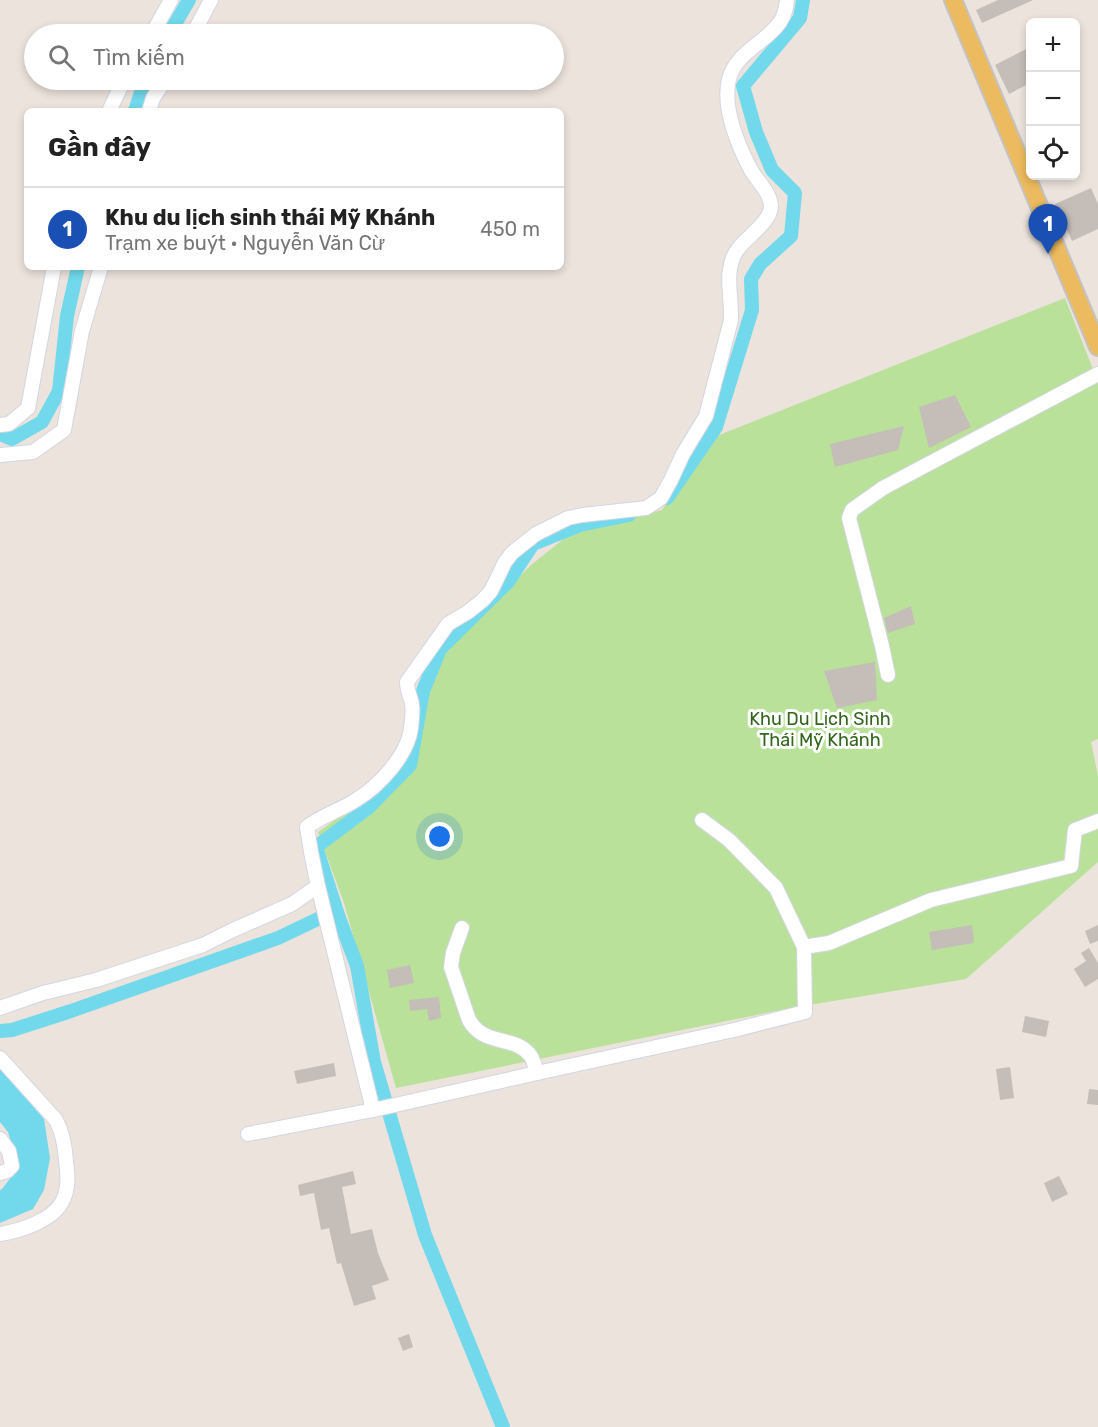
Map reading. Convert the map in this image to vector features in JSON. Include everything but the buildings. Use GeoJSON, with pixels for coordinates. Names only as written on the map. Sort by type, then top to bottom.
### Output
{"type":"FeatureCollection","features":[{"type":"Feature","properties":{"kind":"main road"},"geometry":{"type":"LineString","coordinates":[[953,0],[1098,347]]}},
{"type":"Feature","properties":{"kind":"street"},"geometry":{"type":"LineString","coordinates":[[158,24],[171,0]]}},
{"type":"Feature","properties":{"kind":"street"},"geometry":{"type":"LineString","coordinates":[[198,24],[211,0]]}},
{"type":"Feature","properties":{"kind":"street"},"geometry":{"type":"LineString","coordinates":[[375,1110],[320,893],[308,827],[368,792],[396,763],[408,743],[411,730],[412,702],[407,682],[448,624],[468,612],[491,591],[512,553],[536,534],[561,521],[576,516],[646,508],[664,494],[682,454],[706,416],[731,320],[729,275],[732,260],[739,247],[765,220],[771,207],[767,193],[751,170],[732,121],[728,104],[728,82],[738,61],[781,20],[785,13],[787,0]]}},
{"type":"Feature","properties":{"kind":"street"},"geometry":{"type":"LineString","coordinates":[[110,108],[119,90]]}},
{"type":"Feature","properties":{"kind":"street"},"geometry":{"type":"LineString","coordinates":[[150,108],[158,90]]}},
{"type":"Feature","properties":{"kind":"street"},"geometry":{"type":"LineString","coordinates":[[0,425],[9,424],[28,408],[53,270]]}},
{"type":"Feature","properties":{"kind":"street"},"geometry":{"type":"LineString","coordinates":[[0,455],[33,452],[64,430],[82,331],[100,270]]}},
{"type":"Feature","properties":{"kind":"street"},"geometry":{"type":"LineString","coordinates":[[888,675],[849,518],[852,510],[883,488],[1098,374]]}},
{"type":"Feature","properties":{"kind":"street"},"geometry":{"type":"LineString","coordinates":[[248,1134],[398,1105],[805,1012],[804,947],[776,888],[729,840],[702,820]]}},
{"type":"Feature","properties":{"kind":"street"},"geometry":{"type":"LineString","coordinates":[[804,947],[829,942],[931,900],[1071,866],[1075,830],[1098,821]]}},
{"type":"Feature","properties":{"kind":"street"},"geometry":{"type":"LineString","coordinates":[[0,1008],[203,945],[232,930],[320,893]]}},
{"type":"Feature","properties":{"kind":"street"},"geometry":{"type":"LineString","coordinates":[[462,928],[453,953],[451,967],[469,1020],[474,1028],[484,1036],[509,1043],[528,1052],[537,1073]]}},
{"type":"Feature","properties":{"kind":"street"},"geometry":{"type":"LineString","coordinates":[[0,1058],[56,1120],[61,1131],[68,1180],[65,1194],[58,1208],[31,1226],[0,1234]]}},
{"type":"Feature","properties":{"kind":"street"},"geometry":{"type":"LineString","coordinates":[[0,1139],[9,1151],[12,1166],[0,1173]]}},
{"type":"Feature","properties":{"kind":"green space","name":"Khu Du Lịch Sinh Thái Mỹ Khánh"},"geometry":{"type":"Polygon","coordinates":[[[1065,298],[1098,382],[1098,739],[1091,742],[1098,776],[1098,862],[966,979],[791,1008],[396,1088],[344,903],[318,832],[413,766],[432,666],[531,565],[570,534],[662,510],[709,439],[1065,298]]]}},
{"type":"Feature","properties":{"kind":"water"},"geometry":{"type":"Polygon","coordinates":[[[0,1069],[44,1119],[50,1158],[44,1190],[33,1209],[0,1223],[0,1190],[19,1167],[8,1132],[0,1122],[0,1069]]]}},
{"type":"Feature","properties":{"kind":"waterway"},"geometry":{"type":"LineString","coordinates":[[175,24],[189,0]]}},
{"type":"Feature","properties":{"kind":"waterway"},"geometry":{"type":"LineString","coordinates":[[667,498],[716,427],[752,310],[751,279],[760,264],[791,236],[795,193],[772,170],[756,132],[743,86],[800,18],[803,0]]}},
{"type":"Feature","properties":{"kind":"waterway"},"geometry":{"type":"LineString","coordinates":[[136,108],[142,90]]}},
{"type":"Feature","properties":{"kind":"waterway"},"geometry":{"type":"LineString","coordinates":[[0,434],[12,439],[42,422],[59,391],[67,316],[77,270]]}},
{"type":"Feature","properties":{"kind":"waterway"},"geometry":{"type":"LineString","coordinates":[[339,918],[316,847],[368,808],[410,765],[423,691],[440,649],[508,582],[533,544],[580,525],[629,515]]}},
{"type":"Feature","properties":{"kind":"waterway"},"geometry":{"type":"LineString","coordinates":[[0,1031],[12,1030],[71,1011],[278,938],[320,918],[339,918],[357,966],[374,1062],[425,1235],[503,1427]]}},
{"type":"Feature","properties":{"kind":"place","name":"Khu du lịch sinh thái Mỹ Khánh"},"geometry":{"type":"Point","coordinates":[1048,254]}}]}
